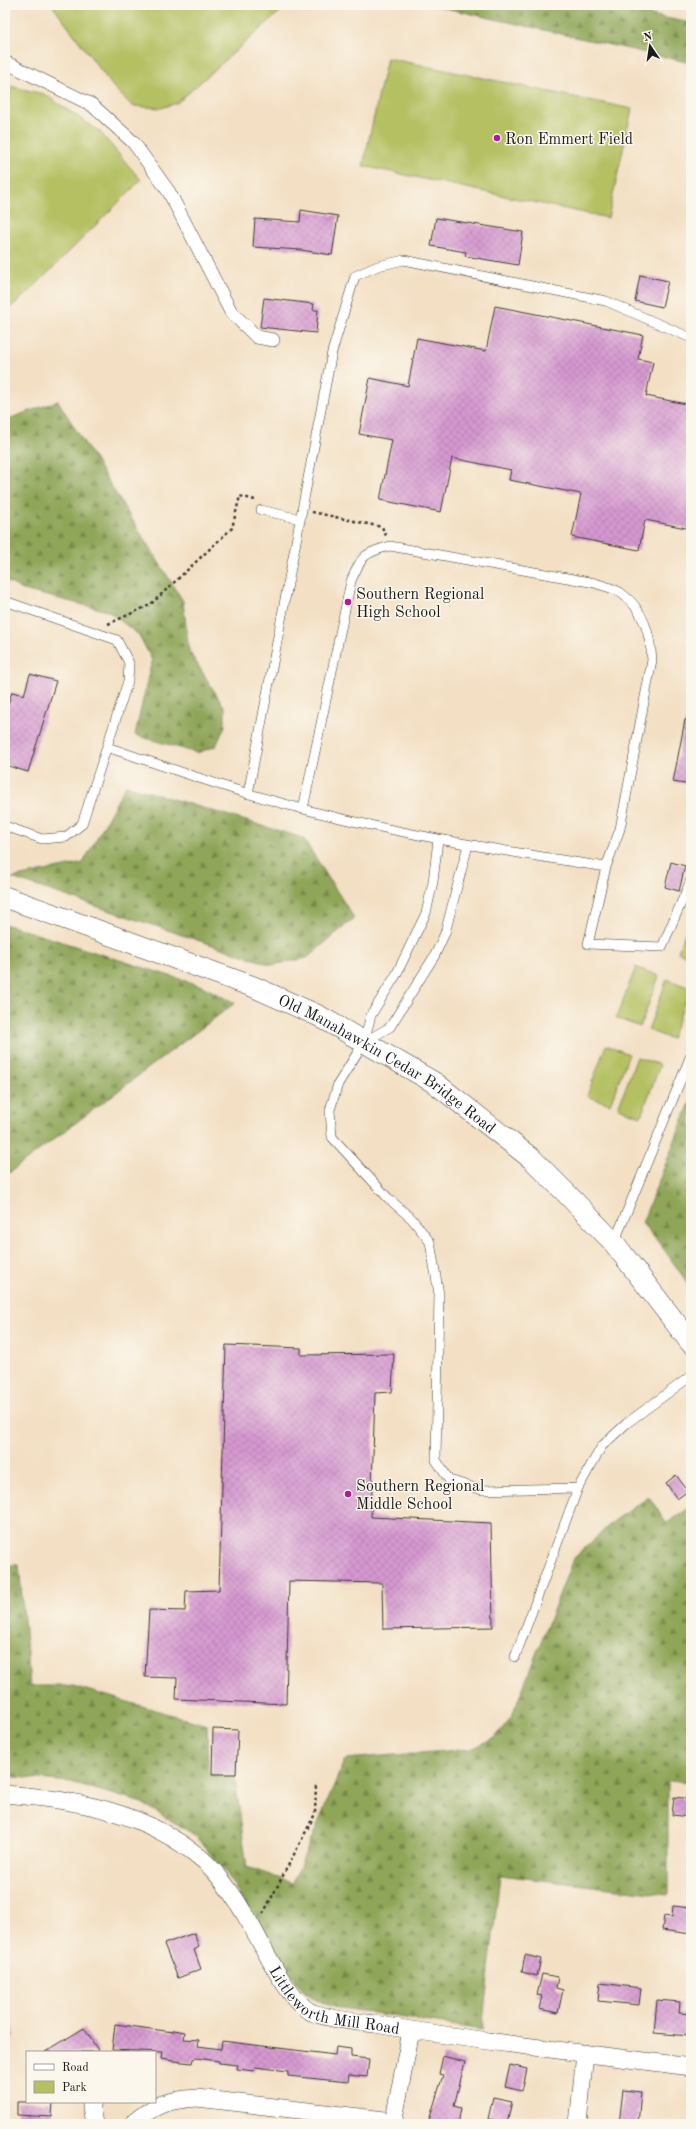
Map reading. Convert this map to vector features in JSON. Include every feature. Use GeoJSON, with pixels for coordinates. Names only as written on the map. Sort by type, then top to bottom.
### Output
{"type":"FeatureCollection","features":[{"type":"Feature","properties":{"kind":"street"},"geometry":{"type":"LineString","coordinates":[[5,62],[92,105],[133,142],[169,192],[231,312],[257,337],[274,340]]}},
{"type":"Feature","properties":{"kind":"street","name":"Old Manahawkin Cedar Bridge Road"},"geometry":{"type":"LineString","coordinates":[[5,897],[254,987],[319,1016],[435,1083],[532,1159],[614,1243],[691,1343]]}},
{"type":"Feature","properties":{"kind":"street","name":"Littleworth Mill Road"},"geometry":{"type":"LineString","coordinates":[[5,1794],[56,1798],[113,1810],[169,1836],[204,1862],[235,1898],[255,1930],[269,1958],[293,1995],[307,2010],[329,2017],[411,2031],[691,2067]]}},
{"type":"Feature","properties":{"kind":"street"},"geometry":{"type":"LineString","coordinates":[[132,2124],[147,2106],[174,2100],[197,2098],[393,2122],[411,2031]]}},
{"type":"Feature","properties":{"kind":"street"},"geometry":{"type":"LineString","coordinates":[[578,2124],[586,2053]]}},
{"type":"Feature","properties":{"kind":"street"},"geometry":{"type":"LineString","coordinates":[[93,2103],[94,2124]]}},
{"type":"Feature","properties":{"kind":"lane"},"geometry":{"type":"LineString","coordinates":[[248,794],[328,370],[355,276],[378,266],[404,260],[606,301],[691,338]]}},
{"type":"Feature","properties":{"kind":"lane"},"geometry":{"type":"LineString","coordinates":[[262,506],[301,515]]}},
{"type":"Feature","properties":{"kind":"lane"},"geometry":{"type":"LineString","coordinates":[[303,809],[351,581],[362,557],[376,550],[390,546],[595,583],[621,593],[642,615],[650,637],[652,660],[620,829],[606,867],[588,944],[662,947],[691,880]]}},
{"type":"Feature","properties":{"kind":"lane"},"geometry":{"type":"LineString","coordinates":[[5,601],[117,640],[130,664],[128,681],[82,824],[66,836],[42,839],[5,826]]}},
{"type":"Feature","properties":{"kind":"lane"},"geometry":{"type":"LineString","coordinates":[[107,747],[248,794],[303,809],[438,840],[606,867]]}},
{"type":"Feature","properties":{"kind":"lane"},"geometry":{"type":"LineString","coordinates":[[438,840],[433,882],[426,913],[396,975],[371,1015],[364,1042],[338,1084],[330,1110],[332,1137],[388,1198],[412,1219],[430,1242],[439,1294],[436,1460],[449,1480],[482,1490],[578,1488]]}},
{"type":"Feature","properties":{"kind":"lane"},"geometry":{"type":"LineString","coordinates":[[364,1042],[390,1027],[435,955],[445,933],[468,845]]}},
{"type":"Feature","properties":{"kind":"lane"},"geometry":{"type":"LineString","coordinates":[[614,1243],[691,1055]]}},
{"type":"Feature","properties":{"kind":"lane"},"geometry":{"type":"LineString","coordinates":[[515,1656],[578,1488],[602,1446],[627,1423],[691,1376]]}},
{"type":"Feature","properties":{"kind":"path"},"geometry":{"type":"LineString","coordinates":[[91,631],[150,605],[232,528],[240,496],[262,506]]}},
{"type":"Feature","properties":{"kind":"path"},"geometry":{"type":"LineString","coordinates":[[301,515],[382,526],[390,546]]}},
{"type":"Feature","properties":{"kind":"path"},"geometry":{"type":"LineString","coordinates":[[255,1930],[315,1814],[316,1783]]}},
{"type":"Feature","properties":{"kind":"green space"},"geometry":{"type":"Polygon","coordinates":[[[52,5],[281,5],[283,9],[177,103],[161,108],[132,106],[114,88],[52,5]]]}},
{"type":"Feature","properties":{"kind":"green space"},"geometry":{"type":"Polygon","coordinates":[[[432,5],[599,5],[691,23],[691,63],[432,5]]]}},
{"type":"Feature","properties":{"kind":"green space","name":"Ron Emmert Field"},"geometry":{"type":"Polygon","coordinates":[[[387,58],[632,109],[608,218],[363,166],[387,58]]]}},
{"type":"Feature","properties":{"kind":"green space"},"geometry":{"type":"Polygon","coordinates":[[[5,85],[44,94],[99,131],[141,180],[29,292],[5,312],[5,85]]]}},
{"type":"Feature","properties":{"kind":"green space"},"geometry":{"type":"Polygon","coordinates":[[[58,401],[183,601],[189,651],[225,708],[225,726],[216,746],[197,753],[135,735],[152,660],[139,635],[108,611],[23,590],[5,580],[5,420],[58,401]]]}},
{"type":"Feature","properties":{"kind":"green space"},"geometry":{"type":"Polygon","coordinates":[[[126,785],[303,838],[354,918],[307,958],[272,965],[12,878],[83,863],[126,785]]]}},
{"type":"Feature","properties":{"kind":"green space"},"geometry":{"type":"Polygon","coordinates":[[[691,917],[691,957],[678,952],[691,917]]]}},
{"type":"Feature","properties":{"kind":"green space"},"geometry":{"type":"Polygon","coordinates":[[[5,924],[202,986],[235,1003],[5,1176],[5,924]]]}},
{"type":"Feature","properties":{"kind":"green space"},"geometry":{"type":"Polygon","coordinates":[[[636,967],[659,976],[640,1027],[616,1018],[636,967]]]}},
{"type":"Feature","properties":{"kind":"green space"},"geometry":{"type":"Polygon","coordinates":[[[667,979],[690,988],[671,1039],[648,1030],[667,979]]]}},
{"type":"Feature","properties":{"kind":"green space"},"geometry":{"type":"Polygon","coordinates":[[[606,1045],[629,1054],[610,1104],[587,1096],[606,1045]]]}},
{"type":"Feature","properties":{"kind":"green space"},"geometry":{"type":"Polygon","coordinates":[[[637,1057],[660,1065],[641,1116],[618,1108],[637,1057]]]}},
{"type":"Feature","properties":{"kind":"green space"},"geometry":{"type":"Polygon","coordinates":[[[691,1100],[691,1288],[663,1248],[642,1223],[691,1100]]]}},
{"type":"Feature","properties":{"kind":"green space"},"geometry":{"type":"Polygon","coordinates":[[[649,1497],[667,1523],[691,1507],[691,1783],[668,1781],[668,1895],[500,1875],[482,2030],[329,2006],[305,1993],[264,1937],[226,1872],[193,1834],[142,1803],[71,1782],[5,1776],[5,1565],[19,1565],[30,1686],[73,1686],[207,1725],[208,1774],[235,1778],[247,1867],[293,1883],[345,1759],[471,1749],[495,1738],[512,1716],[573,1559],[614,1521],[649,1497]]]}},
{"type":"Feature","properties":{"kind":"green space"},"geometry":{"type":"Polygon","coordinates":[[[5,1996],[13,2036],[5,2048],[5,1996]]]}},
{"type":"Feature","properties":{"kind":"building"},"geometry":{"type":"Polygon","coordinates":[[[301,210],[338,216],[332,255],[301,250],[253,247],[255,219],[300,222],[301,210]]]}},
{"type":"Feature","properties":{"kind":"building"},"geometry":{"type":"Polygon","coordinates":[[[436,218],[523,232],[518,265],[465,256],[466,252],[431,246],[436,218]]]}},
{"type":"Feature","properties":{"kind":"building"},"geometry":{"type":"Polygon","coordinates":[[[640,275],[668,281],[662,307],[635,301],[640,275]]]}},
{"type":"Feature","properties":{"kind":"building"},"geometry":{"type":"Polygon","coordinates":[[[264,298],[314,304],[313,310],[318,310],[316,333],[260,327],[264,298]]]}},
{"type":"Feature","properties":{"kind":"building"},"geometry":{"type":"Polygon","coordinates":[[[495,306],[643,335],[638,359],[653,362],[646,396],[691,405],[691,529],[645,520],[639,550],[572,537],[581,494],[509,480],[511,470],[452,458],[441,512],[380,500],[392,440],[359,434],[370,378],[408,386],[417,338],[486,351],[495,306]]]}},
{"type":"Feature","properties":{"kind":"building"},"geometry":{"type":"Polygon","coordinates":[[[30,674],[56,681],[28,772],[5,765],[5,714],[12,692],[24,695],[30,674]]]}},
{"type":"Feature","properties":{"kind":"building"},"geometry":{"type":"Polygon","coordinates":[[[685,720],[691,720],[691,785],[673,782],[685,720]]]}},
{"type":"Feature","properties":{"kind":"building"},"geometry":{"type":"Polygon","coordinates":[[[671,862],[685,866],[679,891],[665,887],[671,862]]]}},
{"type":"Feature","properties":{"kind":"building"},"geometry":{"type":"Polygon","coordinates":[[[226,1345],[301,1348],[301,1355],[394,1354],[392,1392],[375,1393],[371,1517],[491,1523],[493,1627],[383,1629],[382,1583],[289,1581],[286,1704],[176,1699],[177,1678],[145,1677],[149,1610],[185,1611],[186,1591],[219,1590],[226,1345]]]}},
{"type":"Feature","properties":{"kind":"building"},"geometry":{"type":"Polygon","coordinates":[[[676,1475],[688,1491],[677,1499],[666,1483],[676,1475]]]}},
{"type":"Feature","properties":{"kind":"building"},"geometry":{"type":"Polygon","coordinates":[[[213,1729],[238,1730],[236,1774],[212,1774],[213,1729]]]}},
{"type":"Feature","properties":{"kind":"building"},"geometry":{"type":"Polygon","coordinates":[[[674,1797],[691,1799],[691,1817],[672,1815],[674,1797]]]}},
{"type":"Feature","properties":{"kind":"building"},"geometry":{"type":"Polygon","coordinates":[[[673,1906],[691,1908],[691,1934],[662,1930],[664,1916],[672,1917],[673,1906]]]}},
{"type":"Feature","properties":{"kind":"building"},"geometry":{"type":"Polygon","coordinates":[[[194,1933],[199,1947],[194,1950],[201,1969],[178,1978],[164,1944],[194,1933]]]}},
{"type":"Feature","properties":{"kind":"building"},"geometry":{"type":"Polygon","coordinates":[[[525,1955],[541,1959],[537,1976],[522,1972],[525,1955]]]}},
{"type":"Feature","properties":{"kind":"building"},"geometry":{"type":"Polygon","coordinates":[[[542,1974],[558,1977],[556,1988],[563,1990],[558,2013],[539,2009],[542,1996],[537,1995],[542,1974]]]}},
{"type":"Feature","properties":{"kind":"building"},"geometry":{"type":"Polygon","coordinates":[[[600,1983],[641,1988],[639,2005],[598,2001],[600,1983]]]}},
{"type":"Feature","properties":{"kind":"building"},"geometry":{"type":"Polygon","coordinates":[[[657,2000],[680,2002],[679,2013],[691,2014],[690,2036],[654,2033],[657,2000]]]}},
{"type":"Feature","properties":{"kind":"building"},"geometry":{"type":"Polygon","coordinates":[[[115,2024],[173,2032],[173,2030],[185,2032],[184,2039],[199,2040],[198,2046],[221,2049],[222,2041],[335,2055],[336,2047],[351,2049],[351,2057],[369,2059],[367,2077],[349,2075],[348,2082],[288,2076],[288,2071],[255,2067],[254,2071],[237,2069],[238,2065],[196,2058],[193,2059],[192,2063],[173,2061],[162,2058],[163,2052],[156,2051],[112,2050],[115,2024]]]}},
{"type":"Feature","properties":{"kind":"building"},"geometry":{"type":"Polygon","coordinates":[[[84,2028],[98,2051],[47,2051],[84,2028]]]}},
{"type":"Feature","properties":{"kind":"building"},"geometry":{"type":"Polygon","coordinates":[[[443,2056],[465,2062],[454,2106],[461,2108],[458,2124],[428,2124],[443,2075],[439,2074],[443,2056]]]}},
{"type":"Feature","properties":{"kind":"building"},"geometry":{"type":"Polygon","coordinates":[[[510,2065],[527,2069],[522,2091],[505,2087],[510,2065]]]}},
{"type":"Feature","properties":{"kind":"building"},"geometry":{"type":"Polygon","coordinates":[[[623,2090],[641,2092],[638,2124],[619,2124],[623,2090]]]}},
{"type":"Feature","properties":{"kind":"building"},"geometry":{"type":"Polygon","coordinates":[[[493,2097],[512,2101],[507,2124],[488,2119],[493,2097]]]}},
{"type":"Feature","properties":{"kind":"building"},"geometry":{"type":"Polygon","coordinates":[[[17,2102],[53,2103],[52,2117],[17,2115],[17,2102]]]}},
{"type":"Feature","properties":{"kind":"place","name":"Ron Emmert Field"},"geometry":{"type":"Point","coordinates":[497,138]}},
{"type":"Feature","properties":{"kind":"place","name":"Southern Regional High School"},"geometry":{"type":"Point","coordinates":[348,602]}},
{"type":"Feature","properties":{"kind":"place","name":"Southern Regional Middle School"},"geometry":{"type":"Point","coordinates":[348,1494]}}]}
